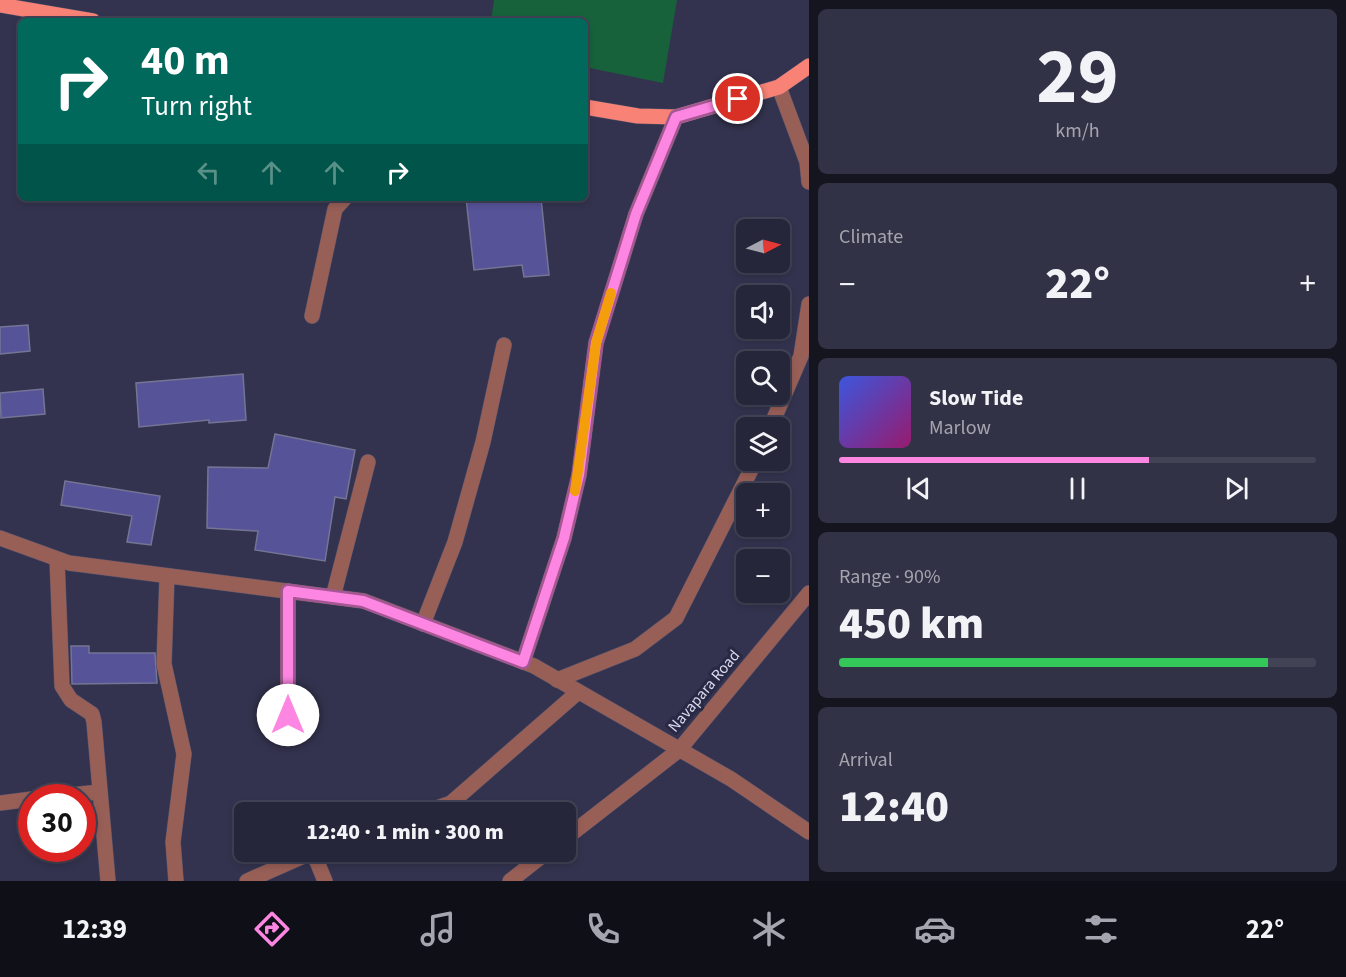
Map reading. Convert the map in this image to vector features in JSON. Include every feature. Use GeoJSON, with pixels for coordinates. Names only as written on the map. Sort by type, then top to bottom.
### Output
{"type":"FeatureCollection","features":[{"type":"Feature","properties":{"kind":"main road"},"geometry":{"type":"LineString","coordinates":[[0,5],[76,18]]}},
{"type":"Feature","properties":{"kind":"main road"},"geometry":{"type":"LineString","coordinates":[[588,108],[638,116],[676,117],[779,87],[809,66]]}},
{"type":"Feature","properties":{"kind":"street"},"geometry":{"type":"LineString","coordinates":[[779,87],[806,150],[809,182]]}},
{"type":"Feature","properties":{"kind":"street"},"geometry":{"type":"LineString","coordinates":[[523,662],[564,538],[579,475],[596,343],[636,214],[676,117]]}},
{"type":"Feature","properties":{"kind":"street"},"geometry":{"type":"LineString","coordinates":[[312,316],[335,209],[342,201]]}},
{"type":"Feature","properties":{"kind":"street"},"geometry":{"type":"LineString","coordinates":[[775,417],[801,356],[809,308]]}},
{"type":"Feature","properties":{"kind":"street"},"geometry":{"type":"LineString","coordinates":[[423,624],[455,542],[483,442],[504,345]]}},
{"type":"Feature","properties":{"kind":"street"},"geometry":{"type":"LineString","coordinates":[[333,597],[368,462]]}},
{"type":"Feature","properties":{"kind":"street"},"geometry":{"type":"LineString","coordinates":[[557,680],[635,649],[676,618],[750,471]]}},
{"type":"Feature","properties":{"kind":"street"},"geometry":{"type":"LineString","coordinates":[[0,538],[69,563],[363,601],[523,662],[679,750],[576,830]]}},
{"type":"Feature","properties":{"kind":"street"},"geometry":{"type":"LineString","coordinates":[[57,559],[62,687],[71,699],[92,714],[108,881]]}},
{"type":"Feature","properties":{"kind":"street"},"geometry":{"type":"LineString","coordinates":[[167,576],[164,664],[184,754],[173,842],[176,881]]}},
{"type":"Feature","properties":{"kind":"street"},"geometry":{"type":"LineString","coordinates":[[288,591],[288,735]]}},
{"type":"Feature","properties":{"kind":"street","name":"Navapara Road"},"geometry":{"type":"LineString","coordinates":[[809,593],[679,750],[731,779],[809,832]]}},
{"type":"Feature","properties":{"kind":"street"},"geometry":{"type":"LineString","coordinates":[[452,802],[577,693]]}},
{"type":"Feature","properties":{"kind":"street"},"geometry":{"type":"LineString","coordinates":[[0,803],[18,801]]}},
{"type":"Feature","properties":{"kind":"street"},"geometry":{"type":"LineString","coordinates":[[247,881],[290,862]]}},
{"type":"Feature","properties":{"kind":"street"},"geometry":{"type":"LineString","coordinates":[[317,862],[325,881]]}},
{"type":"Feature","properties":{"kind":"street"},"geometry":{"type":"LineString","coordinates":[[510,881],[534,862]]}},
{"type":"Feature","properties":{"kind":"green space"},"geometry":{"type":"Polygon","coordinates":[[[494,0],[677,0],[663,83],[588,68],[588,18],[491,18],[494,0]]]}},
{"type":"Feature","properties":{"kind":"building"},"geometry":{"type":"Polygon","coordinates":[[[466,201],[541,201],[549,275],[524,277],[522,265],[474,270],[466,201]]]}},
{"type":"Feature","properties":{"kind":"building"},"geometry":{"type":"Polygon","coordinates":[[[28,325],[30,351],[0,354],[0,327],[28,325]]]}},
{"type":"Feature","properties":{"kind":"building"},"geometry":{"type":"Polygon","coordinates":[[[243,374],[246,420],[209,423],[209,420],[139,427],[136,383],[243,374]]]}},
{"type":"Feature","properties":{"kind":"building"},"geometry":{"type":"Polygon","coordinates":[[[43,389],[45,414],[1,418],[0,393],[43,389]]]}},
{"type":"Feature","properties":{"kind":"building"},"geometry":{"type":"Polygon","coordinates":[[[275,434],[355,450],[346,499],[335,497],[325,561],[255,550],[258,531],[207,528],[208,467],[268,468],[275,434]]]}},
{"type":"Feature","properties":{"kind":"building"},"geometry":{"type":"Polygon","coordinates":[[[65,481],[160,496],[151,545],[127,542],[132,516],[61,505],[65,481]]]}},
{"type":"Feature","properties":{"kind":"building"},"geometry":{"type":"Polygon","coordinates":[[[71,646],[89,646],[89,653],[155,653],[157,683],[72,684],[71,646]]]}},
{"type":"Feature","properties":{"kind":"slow traffic"},"geometry":{"type":"LineString","coordinates":[[575,491],[596,343],[611,293]]}},
{"type":"Feature","properties":{"kind":"route"},"geometry":{"type":"LineString","coordinates":[[288,715],[288,591],[363,601],[523,662],[564,538],[579,475],[596,343],[636,214],[676,117],[738,99]]}}]}
